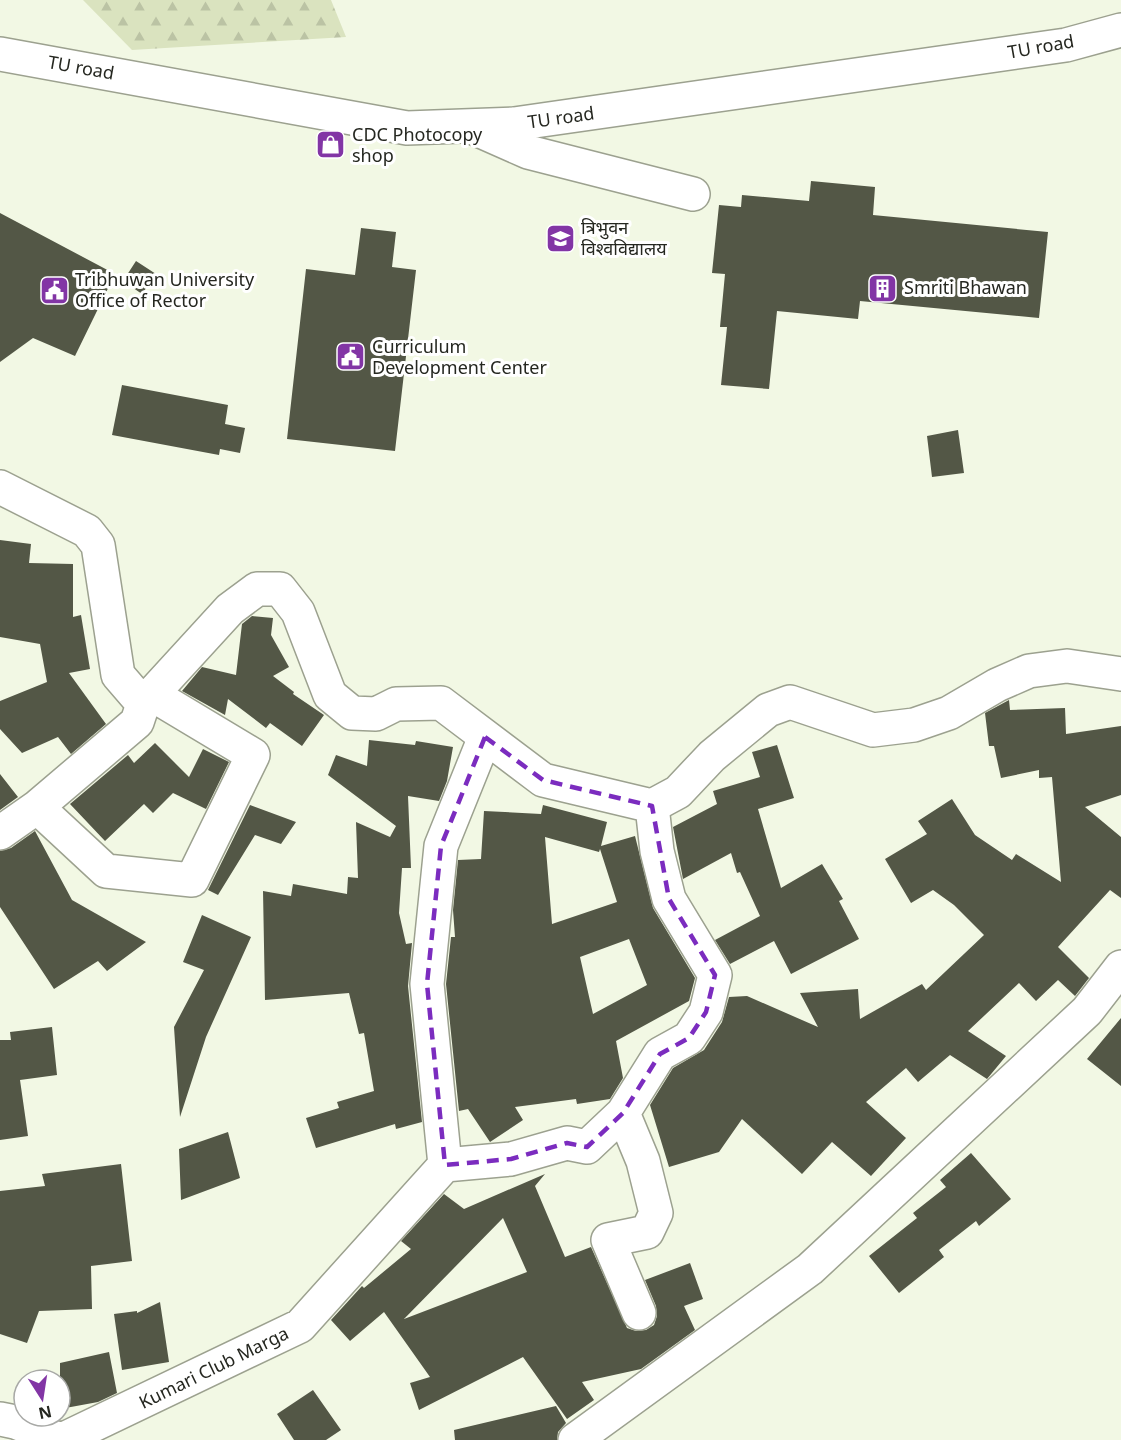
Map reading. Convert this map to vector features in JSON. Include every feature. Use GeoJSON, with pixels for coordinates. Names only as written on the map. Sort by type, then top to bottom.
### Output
{"type":"FeatureCollection","features":[{"type":"Feature","properties":{"kind":"street","name":"TU road"},"geometry":{"type":"LineString","coordinates":[[0,54],[407,128],[514,124],[1066,45],[1121,30]]}},
{"type":"Feature","properties":{"kind":"street"},"geometry":{"type":"LineString","coordinates":[[466,125],[528,152],[693,194]]}},
{"type":"Feature","properties":{"kind":"street"},"geometry":{"type":"LineString","coordinates":[[0,487],[87,531],[98,545],[118,675],[148,699],[253,755],[192,880],[106,871],[37,807]]}},
{"type":"Feature","properties":{"kind":"street"},"geometry":{"type":"LineString","coordinates":[[0,833],[37,807],[137,722],[148,699],[173,669],[230,609],[257,589],[280,589],[298,612],[330,695],[352,712],[376,714],[396,704],[441,704],[543,780],[652,806],[678,792],[711,756],[768,710],[790,702],[873,730],[914,725],[949,713],[997,685],[1029,671],[1067,666],[1121,674]]}},
{"type":"Feature","properties":{"kind":"street"},"geometry":{"type":"LineString","coordinates":[[485,737],[441,846],[427,984],[445,1165],[511,1159],[567,1143],[587,1147],[623,1113],[660,1054],[689,1038],[706,1012],[715,975],[669,899],[657,851],[652,806]]}},
{"type":"Feature","properties":{"kind":"street"},"geometry":{"type":"LineString","coordinates":[[575,1440],[810,1269],[1087,1011],[1121,967]]}},
{"type":"Feature","properties":{"kind":"street"},"geometry":{"type":"LineString","coordinates":[[623,1113],[643,1161],[656,1213],[647,1232],[608,1240],[639,1313]]}},
{"type":"Feature","properties":{"kind":"street","name":"Kumari Club Marga"},"geometry":{"type":"LineString","coordinates":[[0,1419],[15,1422],[61,1440],[300,1326],[445,1165]]}},
{"type":"Feature","properties":{"kind":"highlighted area"},"geometry":{"type":"Polygon","coordinates":[[[485,737],[543,780],[652,806],[669,899],[715,975],[706,1012],[689,1038],[660,1054],[623,1113],[587,1147],[567,1143],[511,1159],[445,1165],[427,984],[441,846],[485,737]]]}},
{"type":"Feature","properties":{"kind":"green space"},"geometry":{"type":"Polygon","coordinates":[[[83,0],[331,0],[346,37],[132,50],[83,0]]]}},
{"type":"Feature","properties":{"kind":"building","name":"Smriti Bhawan"},"geometry":{"type":"Polygon","coordinates":[[[811,181],[875,187],[873,215],[1048,232],[1039,318],[860,301],[858,319],[777,311],[769,389],[721,385],[727,327],[720,327],[725,274],[712,273],[719,205],[741,207],[742,195],[809,201],[811,181]]]}},
{"type":"Feature","properties":{"kind":"building","name":"Tribhuwan University Office of Rector"},"geometry":{"type":"Polygon","coordinates":[[[0,213],[115,274],[75,356],[33,338],[0,362],[0,213]]]}},
{"type":"Feature","properties":{"kind":"building","name":"Curriculum Development Center"},"geometry":{"type":"Polygon","coordinates":[[[361,228],[396,232],[392,267],[416,270],[395,451],[287,439],[306,269],[355,275],[361,228]]]}},
{"type":"Feature","properties":{"kind":"building"},"geometry":{"type":"Polygon","coordinates":[[[136,261],[156,274],[142,294],[123,281],[136,261]]]}},
{"type":"Feature","properties":{"kind":"building"},"geometry":{"type":"Polygon","coordinates":[[[122,385],[228,405],[225,424],[245,428],[240,453],[220,449],[219,455],[112,435],[122,385]]]}},
{"type":"Feature","properties":{"kind":"building"},"geometry":{"type":"Polygon","coordinates":[[[958,430],[964,473],[932,477],[927,436],[958,430]]]}},
{"type":"Feature","properties":{"kind":"building"},"geometry":{"type":"Polygon","coordinates":[[[0,540],[31,544],[29,563],[73,564],[73,617],[81,615],[90,669],[69,673],[106,724],[71,754],[58,737],[22,753],[0,729],[0,701],[47,682],[40,644],[0,637],[0,540]]]}},
{"type":"Feature","properties":{"kind":"building"},"geometry":{"type":"Polygon","coordinates":[[[252,616],[273,618],[271,635],[289,667],[273,676],[294,692],[293,694],[324,715],[302,746],[270,723],[266,728],[228,699],[225,715],[182,691],[202,667],[236,675],[242,624],[252,616]]]}},
{"type":"Feature","properties":{"kind":"building"},"geometry":{"type":"Polygon","coordinates":[[[1009,700],[1010,710],[1065,708],[1066,734],[1121,726],[1121,795],[1085,807],[1121,837],[1121,898],[1110,890],[1058,947],[1089,978],[1075,996],[1058,980],[1036,1001],[1019,983],[968,1031],[1006,1056],[987,1079],[950,1055],[918,1082],[906,1068],[866,1102],[906,1138],[871,1176],[832,1142],[802,1174],[742,1119],[719,1152],[669,1167],[650,1105],[673,1068],[704,1050],[722,1022],[729,997],[747,996],[818,1027],[800,993],[858,989],[860,1019],[922,984],[926,990],[984,935],[954,905],[933,890],[911,903],[885,859],[927,834],[918,821],[952,799],[975,835],[1012,860],[1016,854],[1061,882],[1052,777],[1039,778],[1039,770],[1001,778],[994,746],[989,746],[985,713],[1009,700]]]}},
{"type":"Feature","properties":{"kind":"building"},"geometry":{"type":"Polygon","coordinates":[[[369,740],[415,745],[416,741],[453,747],[447,781],[439,801],[408,796],[411,868],[402,868],[399,913],[406,944],[412,943],[408,986],[422,1122],[396,1129],[395,1124],[316,1148],[306,1118],[339,1108],[337,1102],[374,1091],[364,1033],[359,1034],[349,993],[265,1000],[263,891],[291,896],[293,884],[347,894],[348,877],[358,878],[356,822],[390,837],[396,826],[328,775],[336,755],[367,766],[369,740]]]}},
{"type":"Feature","properties":{"kind":"building"},"geometry":{"type":"Polygon","coordinates":[[[155,743],[189,777],[203,749],[229,762],[206,809],[173,793],[153,813],[144,804],[105,841],[70,804],[128,755],[134,763],[155,743]]]}},
{"type":"Feature","properties":{"kind":"building"},"geometry":{"type":"Polygon","coordinates":[[[777,745],[794,798],[758,809],[781,888],[822,864],[843,899],[839,901],[859,939],[791,974],[774,941],[730,964],[715,940],[760,916],[740,872],[737,873],[731,853],[683,879],[673,827],[717,804],[713,791],[760,777],[752,752],[777,745]]]}},
{"type":"Feature","properties":{"kind":"building"},"geometry":{"type":"Polygon","coordinates":[[[0,774],[18,797],[0,810],[0,774]]]}},
{"type":"Feature","properties":{"kind":"building"},"geometry":{"type":"Polygon","coordinates":[[[250,805],[296,822],[281,844],[255,835],[218,895],[208,890],[250,805]]]}},
{"type":"Feature","properties":{"kind":"building"},"geometry":{"type":"Polygon","coordinates":[[[543,805],[607,822],[601,846],[635,836],[653,908],[695,978],[689,1001],[616,1041],[623,1078],[610,1099],[577,1104],[576,1099],[515,1107],[523,1120],[490,1142],[468,1109],[459,1111],[446,984],[451,937],[455,937],[453,910],[458,860],[481,859],[484,811],[541,814],[543,805]],[[545,837],[552,924],[617,902],[600,849],[599,852],[545,837]],[[629,939],[580,957],[593,1014],[647,985],[629,939]]]}},
{"type":"Feature","properties":{"kind":"building"},"geometry":{"type":"Polygon","coordinates":[[[35,831],[72,900],[146,942],[107,971],[98,961],[54,989],[0,907],[0,851],[11,848],[35,831]]]}},
{"type":"Feature","properties":{"kind":"building"},"geometry":{"type":"Polygon","coordinates":[[[202,915],[251,937],[206,1037],[180,1117],[174,1027],[204,970],[183,962],[202,915]]]}},
{"type":"Feature","properties":{"kind":"building"},"geometry":{"type":"Polygon","coordinates":[[[1121,1018],[1121,1086],[1087,1059],[1121,1018]]]}},
{"type":"Feature","properties":{"kind":"building"},"geometry":{"type":"Polygon","coordinates":[[[52,1027],[57,1075],[20,1080],[28,1136],[0,1140],[0,1040],[11,1040],[10,1032],[52,1027]]]}},
{"type":"Feature","properties":{"kind":"building"},"geometry":{"type":"Polygon","coordinates":[[[228,1132],[240,1178],[181,1200],[179,1149],[228,1132]]]}},
{"type":"Feature","properties":{"kind":"building"},"geometry":{"type":"Polygon","coordinates":[[[971,1153],[1011,1199],[979,1226],[976,1221],[939,1250],[944,1257],[899,1293],[869,1256],[917,1218],[913,1213],[946,1187],[940,1180],[971,1153]]]}},
{"type":"Feature","properties":{"kind":"building"},"geometry":{"type":"Polygon","coordinates":[[[121,1164],[132,1261],[91,1266],[92,1309],[39,1311],[27,1343],[0,1334],[0,1191],[45,1186],[42,1174],[121,1164]]]}},
{"type":"Feature","properties":{"kind":"building"},"geometry":{"type":"Polygon","coordinates":[[[545,1174],[535,1186],[565,1257],[591,1247],[627,1328],[636,1331],[646,1330],[654,1325],[657,1316],[656,1306],[645,1280],[690,1263],[703,1299],[684,1306],[695,1330],[641,1369],[582,1382],[594,1400],[567,1419],[523,1357],[419,1410],[410,1383],[430,1377],[384,1312],[350,1341],[331,1320],[362,1286],[364,1288],[411,1249],[401,1241],[444,1194],[464,1209],[545,1174]],[[503,1218],[404,1319],[527,1272],[503,1218]]]}},
{"type":"Feature","properties":{"kind":"building"},"geometry":{"type":"Polygon","coordinates":[[[160,1302],[169,1362],[122,1370],[114,1314],[137,1311],[137,1313],[160,1302]]]}},
{"type":"Feature","properties":{"kind":"building"},"geometry":{"type":"Polygon","coordinates":[[[109,1352],[117,1393],[98,1402],[72,1407],[72,1368],[60,1368],[60,1363],[109,1352]]]}},
{"type":"Feature","properties":{"kind":"building"},"geometry":{"type":"Polygon","coordinates":[[[313,1390],[341,1430],[326,1440],[294,1440],[277,1414],[313,1390]]]}},
{"type":"Feature","properties":{"kind":"building"},"geometry":{"type":"Polygon","coordinates":[[[556,1406],[566,1423],[558,1432],[557,1440],[455,1440],[454,1430],[556,1406]]]}},
{"type":"Feature","properties":{"kind":"place","name":"CDC Photocopy shop"},"geometry":{"type":"Point","coordinates":[331,145]}},
{"type":"Feature","properties":{"kind":"place","name":"त्रिभुवन विश्वविद्यालय"},"geometry":{"type":"Point","coordinates":[560,238]}},
{"type":"Feature","properties":{"kind":"place","name":"Smriti Bhawan"},"geometry":{"type":"Point","coordinates":[883,288]}},
{"type":"Feature","properties":{"kind":"place","name":"Tribhuwan University Office of Rector"},"geometry":{"type":"Point","coordinates":[54,290]}},
{"type":"Feature","properties":{"kind":"place","name":"Curriculum Development Center"},"geometry":{"type":"Point","coordinates":[351,357]}}]}
